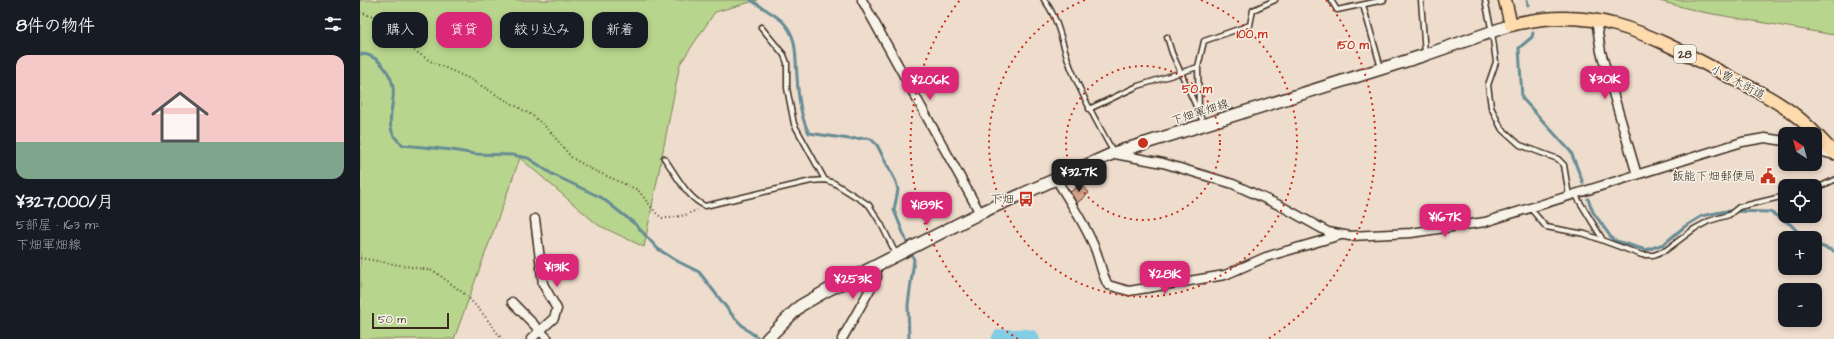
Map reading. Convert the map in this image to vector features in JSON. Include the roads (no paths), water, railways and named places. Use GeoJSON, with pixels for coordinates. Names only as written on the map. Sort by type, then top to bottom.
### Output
{"type":"FeatureCollection","features":[{"type":"Feature","properties":{"kind":"main road"},"geometry":{"type":"LineString","coordinates":[[1505,0],[1512,25]]}},
{"type":"Feature","properties":{"kind":"main road","name":"小曽木街道"},"geometry":{"type":"LineString","coordinates":[[1512,25],[1544,18],[1562,17],[1596,20],[1636,30],[1687,54],[1778,103],[1800,119],[1834,154]]}},
{"type":"Feature","properties":{"kind":"main road","name":"下畑軍畑線"},"geometry":{"type":"LineString","coordinates":[[767,339],[800,306],[876,265],[980,213],[1114,153],[1425,55],[1512,25]]}},
{"type":"Feature","properties":{"kind":"street"},"geometry":{"type":"LineString","coordinates":[[862,0],[980,213]]}},
{"type":"Feature","properties":{"kind":"street"},"geometry":{"type":"LineString","coordinates":[[1596,20],[1601,52],[1637,175]]}},
{"type":"Feature","properties":{"kind":"street"},"geometry":{"type":"LineString","coordinates":[[1114,153],[1163,163],[1233,184],[1281,206],[1328,232],[1350,236],[1410,234],[1485,222],[1742,142],[1765,138],[1778,140]]}},
{"type":"Feature","properties":{"kind":"street"},"geometry":{"type":"LineString","coordinates":[[1822,151],[1834,154]]}},
{"type":"Feature","properties":{"kind":"street"},"geometry":{"type":"LineString","coordinates":[[1056,179],[1080,217],[1094,246],[1102,275],[1108,285],[1129,291],[1225,275],[1266,257],[1341,234]]}},
{"type":"Feature","properties":{"kind":"street"},"geometry":{"type":"LineString","coordinates":[[531,339],[554,318],[557,310],[543,284],[535,218]]}},
{"type":"Feature","properties":{"kind":"street"},"geometry":{"type":"LineString","coordinates":[[842,339],[877,278],[876,265]]}},
{"type":"Feature","properties":{"kind":"street"},"geometry":{"type":"LineString","coordinates":[[512,302],[548,339]]}},
{"type":"Feature","properties":{"kind":"lane"},"geometry":{"type":"LineString","coordinates":[[1044,0],[1054,19],[1070,66],[1089,109],[1114,153]]}},
{"type":"Feature","properties":{"kind":"lane"},"geometry":{"type":"LineString","coordinates":[[1199,111],[1198,67],[1204,41],[1250,25],[1253,10],[1275,0]]}},
{"type":"Feature","properties":{"kind":"lane"},"geometry":{"type":"LineString","coordinates":[[1331,0],[1337,10],[1384,0]]}},
{"type":"Feature","properties":{"kind":"lane"},"geometry":{"type":"LineString","coordinates":[[1421,0],[1425,55]]}},
{"type":"Feature","properties":{"kind":"lane"},"geometry":{"type":"LineString","coordinates":[[1485,0],[1492,32],[1496,62],[1488,85],[1491,107],[1501,128],[1520,145],[1558,159],[1564,165],[1572,195],[1603,241]]}},
{"type":"Feature","properties":{"kind":"lane"},"geometry":{"type":"LineString","coordinates":[[1364,4],[1381,68]]}},
{"type":"Feature","properties":{"kind":"lane"},"geometry":{"type":"LineString","coordinates":[[761,27],[784,55],[787,63],[787,88],[794,124],[825,180]]}},
{"type":"Feature","properties":{"kind":"lane"},"geometry":{"type":"LineString","coordinates":[[1167,37],[1204,124]]}},
{"type":"Feature","properties":{"kind":"lane"},"geometry":{"type":"LineString","coordinates":[[1089,109],[1138,86],[1198,67]]}},
{"type":"Feature","properties":{"kind":"lane"},"geometry":{"type":"LineString","coordinates":[[664,158],[690,195],[696,201],[705,206],[811,180],[825,180],[848,191],[869,205],[881,224],[896,255]]}},
{"type":"Feature","properties":{"kind":"lane"},"geometry":{"type":"LineString","coordinates":[[1822,186],[1834,180]]}},
{"type":"Feature","properties":{"kind":"lane"},"geometry":{"type":"LineString","coordinates":[[1530,208],[1546,227],[1584,234],[1642,255],[1654,255],[1666,250],[1694,229],[1709,221],[1729,215],[1739,207],[1778,198]]}},
{"type":"Feature","properties":{"kind":"waterway"},"geometry":{"type":"LineString","coordinates":[[751,0],[782,21],[791,33],[796,54],[800,105],[803,120],[809,133],[849,139],[871,139],[877,145],[896,182],[898,190],[894,210],[914,260],[908,305],[909,339]]}},
{"type":"Feature","properties":{"kind":"waterway"},"geometry":{"type":"LineString","coordinates":[[1527,0],[1528,5]]}},
{"type":"Feature","properties":{"kind":"waterway"},"geometry":{"type":"LineString","coordinates":[[1533,33],[1532,37],[1519,48],[1522,98],[1571,152],[1583,183]]}},
{"type":"Feature","properties":{"kind":"waterway"},"geometry":{"type":"LineString","coordinates":[[360,54],[368,55],[376,59],[383,66],[391,79],[393,87],[390,118],[392,132],[396,139],[403,145],[475,154],[512,155],[528,158],[552,174],[602,198],[635,224],[658,249],[699,272],[733,316],[747,330],[760,339]]}},
{"type":"Feature","properties":{"kind":"waterway"},"geometry":{"type":"LineString","coordinates":[[1588,199],[1593,212],[1613,240],[1646,250],[1664,244],[1684,227],[1702,216],[1726,211],[1770,212],[1790,224],[1797,231]]}},
{"type":"Feature","properties":{"kind":"waterway"},"geometry":{"type":"LineString","coordinates":[[1822,247],[1834,251]]}},
{"type":"Feature","properties":{"kind":"waterway"},"geometry":{"type":"LineString","coordinates":[[1001,339],[1030,339]]}},
{"type":"Feature","properties":{"kind":"place","name":"飯能下畑郵便局"},"geometry":{"type":"Point","coordinates":[1768,176]}},
{"type":"Feature","properties":{"kind":"place","name":"下畑"},"geometry":{"type":"Point","coordinates":[1026,199]}}]}
